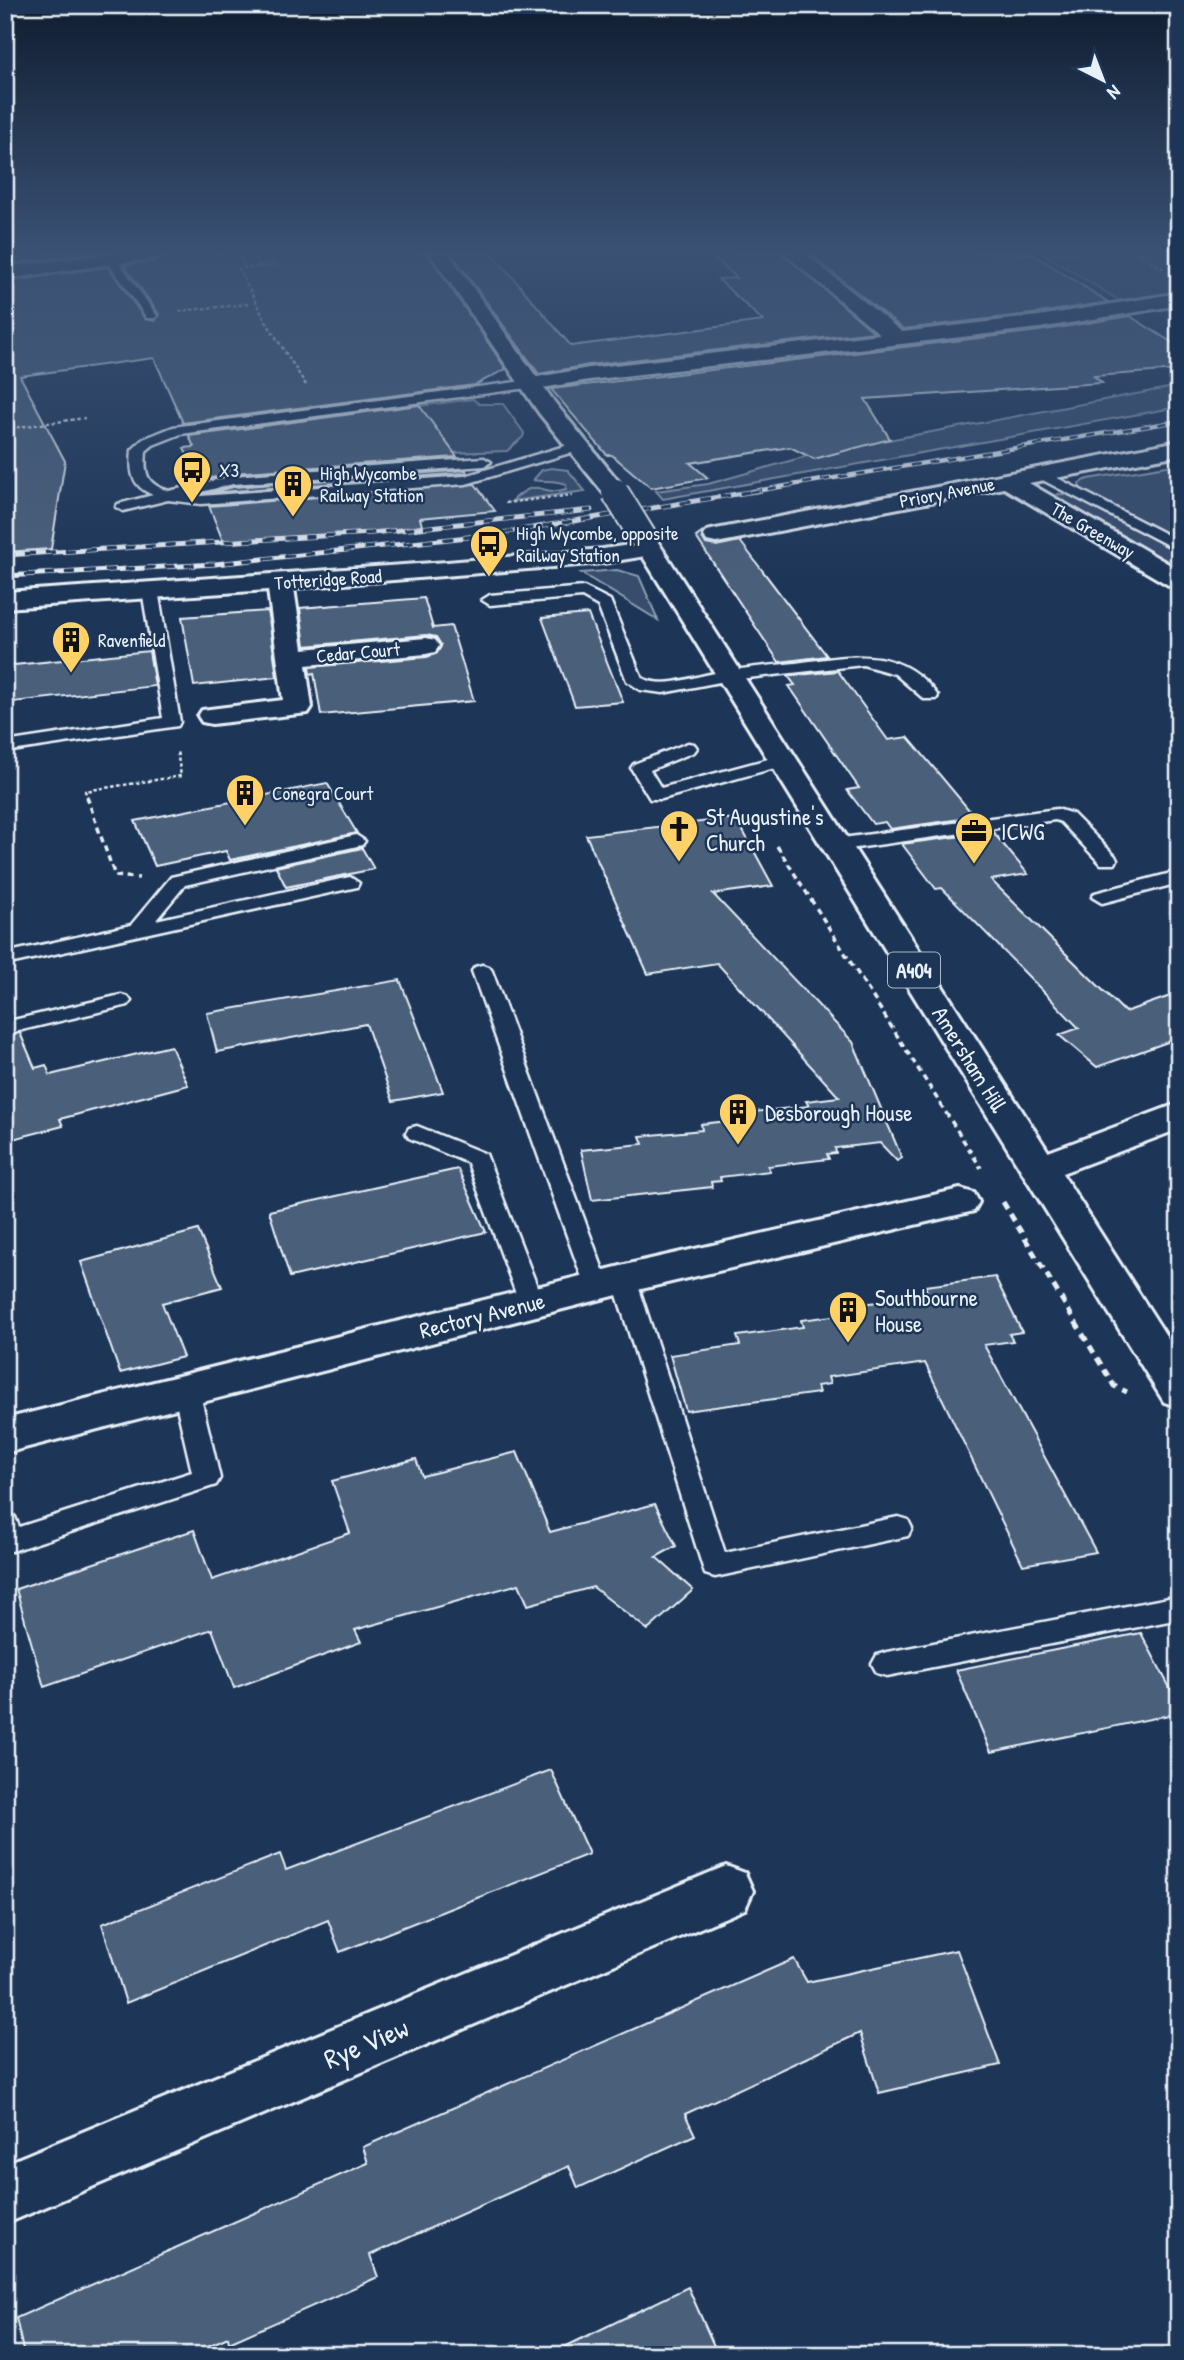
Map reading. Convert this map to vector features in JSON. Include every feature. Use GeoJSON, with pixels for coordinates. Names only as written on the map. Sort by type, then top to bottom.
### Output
{"type":"FeatureCollection","features":[{"type":"Feature","properties":{"kind":"street","name":"A404"},"geometry":{"type":"LineString","coordinates":[[516,363],[615,492],[647,544]]}},
{"type":"Feature","properties":{"kind":"street"},"geometry":{"type":"LineString","coordinates":[[531,384],[589,374],[685,363]]}},
{"type":"Feature","properties":{"kind":"street","name":"Priory Avenue"},"geometry":{"type":"LineString","coordinates":[[716,536],[1179,448]]}},
{"type":"Feature","properties":{"kind":"street","name":"The Greenway"},"geometry":{"type":"LineString","coordinates":[[1007,480],[1179,581]]}},
{"type":"Feature","properties":{"kind":"street","name":"Totteridge Road"},"geometry":{"type":"LineString","coordinates":[[5,600],[280,582],[603,556],[647,544]]}},
{"type":"Feature","properties":{"kind":"street","name":"Amersham Hill"},"geometry":{"type":"LineString","coordinates":[[647,544],[1179,1391]]}},
{"type":"Feature","properties":{"kind":"street","name":"Cedar Court"},"geometry":{"type":"LineString","coordinates":[[212,716],[298,707],[280,582]]}},
{"type":"Feature","properties":{"kind":"street","name":"Cedar Court"},"geometry":{"type":"LineString","coordinates":[[291,658],[426,646]]}},
{"type":"Feature","properties":{"kind":"street"},"geometry":{"type":"LineString","coordinates":[[1041,1169],[1179,1115]]}},
{"type":"Feature","properties":{"kind":"street","name":"Rectory Avenue"},"geometry":{"type":"LineString","coordinates":[[5,1436],[610,1282],[979,1199]]}},
{"type":"Feature","properties":{"kind":"street","name":"Rye View"},"geometry":{"type":"LineString","coordinates":[[5,2194],[726,1891]]}},
{"type":"Feature","properties":{"kind":"lane"},"geometry":{"type":"LineString","coordinates":[[531,384],[178,430],[148,442],[139,450],[137,473],[142,483],[168,495],[201,500],[229,500],[425,484],[483,476],[578,446]]}},
{"type":"Feature","properties":{"kind":"lane"},"geometry":{"type":"LineString","coordinates":[[1040,473],[1179,547]]}},
{"type":"Feature","properties":{"kind":"lane"},"geometry":{"type":"LineString","coordinates":[[123,507],[168,495]]}},
{"type":"Feature","properties":{"kind":"lane"},"geometry":{"type":"LineString","coordinates":[[5,747],[172,722],[150,590]]}},
{"type":"Feature","properties":{"kind":"lane"},"geometry":{"type":"LineString","coordinates":[[490,600],[584,592],[605,603],[635,681],[646,687],[663,688],[730,675],[863,660],[877,661],[908,672],[930,696]]}},
{"type":"Feature","properties":{"kind":"lane"},"geometry":{"type":"LineString","coordinates":[[688,748],[640,768],[656,794],[783,760]]}},
{"type":"Feature","properties":{"kind":"lane"},"geometry":{"type":"LineString","coordinates":[[835,845],[1057,814],[1067,818],[1108,859]]}},
{"type":"Feature","properties":{"kind":"lane"},"geometry":{"type":"LineString","coordinates":[[140,927],[178,881],[356,841]]}},
{"type":"Feature","properties":{"kind":"lane"},"geometry":{"type":"LineString","coordinates":[[1102,897],[1179,877]]}},
{"type":"Feature","properties":{"kind":"lane"},"geometry":{"type":"LineString","coordinates":[[5,959],[140,927],[350,883]]}},
{"type":"Feature","properties":{"kind":"lane"},"geometry":{"type":"LineString","coordinates":[[482,971],[610,1282],[715,1566],[898,1528]]}},
{"type":"Feature","properties":{"kind":"lane"},"geometry":{"type":"LineString","coordinates":[[5,1028],[121,1001]]}},
{"type":"Feature","properties":{"kind":"lane"},"geometry":{"type":"LineString","coordinates":[[417,1133],[478,1159],[531,1302]]}},
{"type":"Feature","properties":{"kind":"lane"},"geometry":{"type":"LineString","coordinates":[[5,1525],[12,1540],[207,1478],[186,1390]]}},
{"type":"Feature","properties":{"kind":"lane"},"geometry":{"type":"LineString","coordinates":[[887,1664],[1179,1607]]}},
{"type":"Feature","properties":{"kind":"path"},"geometry":{"type":"LineString","coordinates":[[292,363],[310,392]]}},
{"type":"Feature","properties":{"kind":"path"},"geometry":{"type":"LineString","coordinates":[[5,429],[85,418]]}},
{"type":"Feature","properties":{"kind":"path"},"geometry":{"type":"LineString","coordinates":[[505,503],[572,496]]}},
{"type":"Feature","properties":{"kind":"path"},"geometry":{"type":"LineString","coordinates":[[172,722],[181,776],[85,791],[115,876],[178,881]]}},
{"type":"Feature","properties":{"kind":"path"},"geometry":{"type":"LineString","coordinates":[[777,846],[979,1199],[1114,1386],[1140,1397]]}},
{"type":"Feature","properties":{"kind":"shaded area"},"geometry":{"type":"Polygon","coordinates":[[[1179,386],[1179,407],[663,499],[656,491],[708,484],[818,453],[1179,386]]]}},
{"type":"Feature","properties":{"kind":"shaded area"},"geometry":{"type":"Polygon","coordinates":[[[473,399],[479,404],[503,404],[524,433],[523,437],[507,451],[451,453],[342,416],[473,399]]]}},
{"type":"Feature","properties":{"kind":"shaded area"},"geometry":{"type":"Polygon","coordinates":[[[1179,464],[1179,575],[1050,499],[1058,494],[1072,495],[1081,490],[1079,483],[1088,479],[1179,464]]]}},
{"type":"Feature","properties":{"kind":"shaded area"},"geometry":{"type":"Polygon","coordinates":[[[542,470],[568,470],[585,491],[512,501],[529,489],[566,489],[566,484],[533,480],[542,470]]]}},
{"type":"Feature","properties":{"kind":"shaded area"},"geometry":{"type":"Polygon","coordinates":[[[617,570],[639,576],[658,620],[581,573],[617,570]]]}},
{"type":"Feature","properties":{"kind":"building"},"geometry":{"type":"Polygon","coordinates":[[[5,363],[116,363],[20,376],[65,461],[51,549],[5,552],[5,363]]]}},
{"type":"Feature","properties":{"kind":"building"},"geometry":{"type":"Polygon","coordinates":[[[156,363],[502,363],[506,369],[475,385],[183,423],[156,363]]]}},
{"type":"Feature","properties":{"kind":"building"},"geometry":{"type":"Polygon","coordinates":[[[531,363],[605,363],[589,365],[539,374],[531,363]]]}},
{"type":"Feature","properties":{"kind":"building"},"geometry":{"type":"Polygon","coordinates":[[[769,363],[1179,363],[1179,370],[1094,376],[1102,383],[865,399],[890,439],[814,459],[790,447],[690,463],[708,478],[651,488],[612,455],[607,455],[551,389],[769,363]]]}},
{"type":"Feature","properties":{"kind":"building"},"geometry":{"type":"Polygon","coordinates":[[[419,405],[457,457],[233,473],[198,481],[184,448],[194,447],[189,436],[419,405]]]}},
{"type":"Feature","properties":{"kind":"building"},"geometry":{"type":"Polygon","coordinates":[[[466,470],[467,473],[209,493],[233,487],[466,470]]]}},
{"type":"Feature","properties":{"kind":"building"},"geometry":{"type":"Polygon","coordinates":[[[475,484],[495,511],[420,518],[422,526],[404,528],[405,530],[223,541],[209,506],[475,484]]]}},
{"type":"Feature","properties":{"kind":"building"},"geometry":{"type":"Polygon","coordinates":[[[703,532],[702,537],[706,544],[716,546],[740,541],[827,656],[779,662],[696,537],[703,532]]]}},
{"type":"Feature","properties":{"kind":"building"},"geometry":{"type":"Polygon","coordinates":[[[424,598],[433,628],[451,626],[474,701],[321,715],[314,673],[310,674],[309,667],[427,657],[437,653],[441,645],[436,637],[426,635],[305,646],[300,608],[424,598]]]}},
{"type":"Feature","properties":{"kind":"building"},"geometry":{"type":"Polygon","coordinates":[[[268,611],[277,677],[194,686],[182,617],[268,611]]]}},
{"type":"Feature","properties":{"kind":"building"},"geometry":{"type":"Polygon","coordinates":[[[588,614],[623,702],[575,706],[542,618],[588,614]]]}},
{"type":"Feature","properties":{"kind":"building","name":"Ravenfield"},"geometry":{"type":"Polygon","coordinates":[[[149,651],[155,686],[5,703],[5,666],[149,651]]]}},
{"type":"Feature","properties":{"kind":"building"},"geometry":{"type":"Polygon","coordinates":[[[838,671],[888,740],[908,737],[975,817],[890,829],[885,822],[873,824],[847,790],[859,788],[789,686],[795,685],[788,676],[838,671]]]}},
{"type":"Feature","properties":{"kind":"building","name":"Conegra Court"},"geometry":{"type":"Polygon","coordinates":[[[327,783],[357,833],[230,860],[226,851],[155,866],[135,821],[327,783]]]}},
{"type":"Feature","properties":{"kind":"building"},"geometry":{"type":"Polygon","coordinates":[[[736,818],[773,886],[713,894],[853,1042],[902,1158],[897,1161],[880,1143],[835,1148],[836,1153],[827,1154],[829,1159],[768,1166],[770,1171],[720,1177],[721,1181],[711,1182],[712,1187],[592,1200],[581,1150],[643,1144],[640,1136],[702,1130],[701,1124],[747,1119],[745,1113],[809,1106],[806,1101],[839,1097],[717,963],[648,974],[586,835],[736,818]]]}},
{"type":"Feature","properties":{"kind":"building"},"geometry":{"type":"Polygon","coordinates":[[[993,832],[1028,874],[991,880],[1125,1012],[1179,993],[1179,1038],[1097,1067],[1059,1035],[1079,1028],[942,888],[936,889],[902,844],[993,832]]]}},
{"type":"Feature","properties":{"kind":"building"},"geometry":{"type":"Polygon","coordinates":[[[362,848],[374,869],[286,887],[276,867],[362,848]]]}},
{"type":"Feature","properties":{"kind":"building"},"geometry":{"type":"Polygon","coordinates":[[[400,980],[443,1092],[393,1101],[366,1024],[217,1052],[207,1013],[400,980]]]}},
{"type":"Feature","properties":{"kind":"building"},"geometry":{"type":"Polygon","coordinates":[[[20,1033],[35,1068],[46,1065],[50,1075],[171,1046],[188,1085],[60,1119],[63,1126],[5,1141],[5,1036],[20,1033]]]}},
{"type":"Feature","properties":{"kind":"building"},"geometry":{"type":"Polygon","coordinates":[[[458,1169],[486,1232],[290,1277],[269,1211],[458,1169]]]}},
{"type":"Feature","properties":{"kind":"building"},"geometry":{"type":"Polygon","coordinates":[[[198,1230],[222,1287],[162,1303],[183,1357],[120,1373],[81,1262],[198,1230]]]}},
{"type":"Feature","properties":{"kind":"building"},"geometry":{"type":"Polygon","coordinates":[[[995,1277],[1022,1332],[1009,1334],[1013,1341],[984,1345],[1096,1552],[1023,1565],[925,1363],[828,1377],[830,1384],[817,1386],[819,1393],[686,1411],[670,1355],[740,1345],[737,1336],[803,1327],[801,1320],[863,1312],[861,1304],[929,1296],[925,1286],[995,1277]]]}},
{"type":"Feature","properties":{"kind":"building"},"geometry":{"type":"Polygon","coordinates":[[[517,1452],[550,1532],[655,1504],[676,1546],[656,1557],[693,1590],[648,1630],[593,1587],[528,1605],[519,1584],[355,1630],[361,1642],[234,1688],[212,1629],[44,1687],[16,1589],[194,1530],[212,1580],[350,1533],[332,1481],[416,1459],[422,1476],[517,1452]]]}},
{"type":"Feature","properties":{"kind":"building"},"geometry":{"type":"Polygon","coordinates":[[[1141,1633],[1179,1705],[1179,1713],[991,1752],[956,1670],[1141,1633]]]}},
{"type":"Feature","properties":{"kind":"building"},"geometry":{"type":"Polygon","coordinates":[[[551,1770],[589,1854],[340,1952],[328,1920],[126,2003],[102,1924],[280,1854],[286,1870],[551,1770]]]}},
{"type":"Feature","properties":{"kind":"building"},"geometry":{"type":"Polygon","coordinates":[[[957,1950],[1000,2065],[879,2093],[860,2033],[685,2114],[695,2135],[578,2188],[569,2166],[370,2255],[378,2277],[229,2343],[228,2337],[188,2355],[24,2355],[16,2318],[368,2163],[363,2147],[794,1959],[807,1982],[957,1950]]]}},
{"type":"Feature","properties":{"kind":"building"},"geometry":{"type":"Polygon","coordinates":[[[688,2287],[718,2355],[548,2355],[688,2287]]]}},
{"type":"Feature","properties":{"kind":"railway"},"geometry":{"type":"LineString","coordinates":[[750,492],[1179,421]]}},
{"type":"Feature","properties":{"kind":"railway"},"geometry":{"type":"LineString","coordinates":[[5,576],[215,564],[496,534],[761,490]]}},
{"type":"Feature","properties":{"kind":"railway"},"geometry":{"type":"LineString","coordinates":[[5,555],[372,533],[591,510]]}},
{"type":"Feature","properties":{"kind":"place","name":"X3"},"geometry":{"type":"Point","coordinates":[192,504]}},
{"type":"Feature","properties":{"kind":"place","name":"High Wycombe Railway Station"},"geometry":{"type":"Point","coordinates":[293,518]}},
{"type":"Feature","properties":{"kind":"place","name":"High Wycombe, opposite Railway Station"},"geometry":{"type":"Point","coordinates":[489,578]}},
{"type":"Feature","properties":{"kind":"place","name":"Ravenfield"},"geometry":{"type":"Point","coordinates":[71,674]}},
{"type":"Feature","properties":{"kind":"place","name":"Conegra Court"},"geometry":{"type":"Point","coordinates":[245,827]}},
{"type":"Feature","properties":{"kind":"place","name":"St Augustine's Church"},"geometry":{"type":"Point","coordinates":[679,863]}},
{"type":"Feature","properties":{"kind":"place","name":"ICWG"},"geometry":{"type":"Point","coordinates":[974,865]}},
{"type":"Feature","properties":{"kind":"place","name":"Desborough House"},"geometry":{"type":"Point","coordinates":[738,1146]}},
{"type":"Feature","properties":{"kind":"place","name":"Southbourne House"},"geometry":{"type":"Point","coordinates":[848,1344]}}]}
